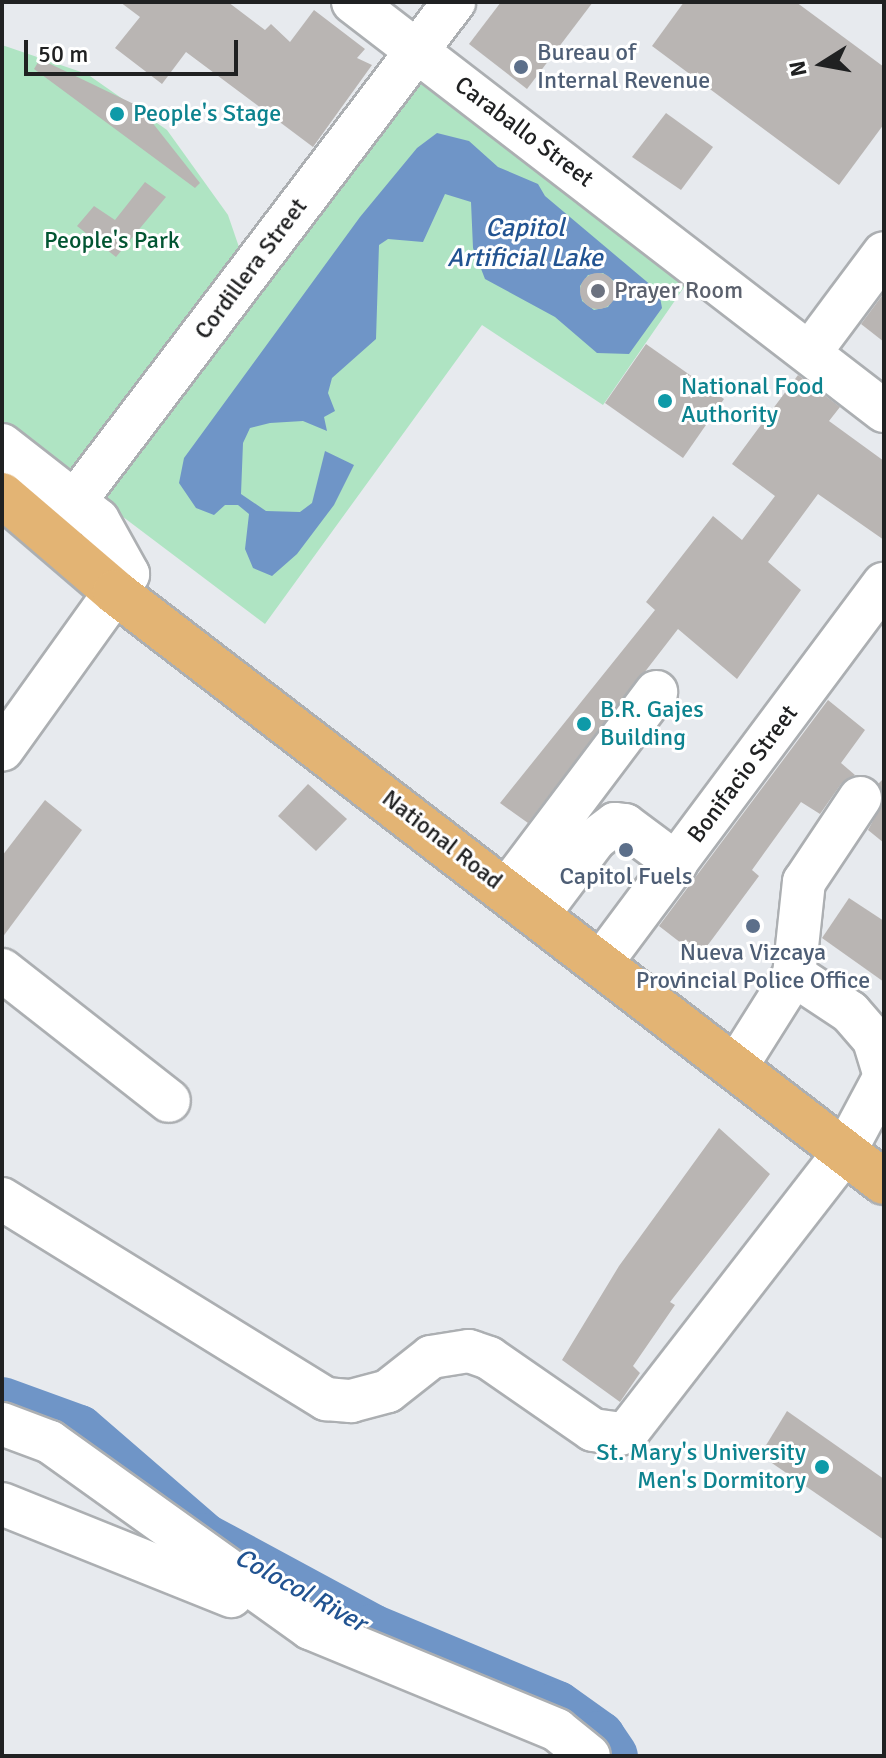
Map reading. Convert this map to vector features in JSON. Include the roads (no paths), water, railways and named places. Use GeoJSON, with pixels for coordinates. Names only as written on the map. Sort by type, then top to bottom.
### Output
{"type":"FeatureCollection","features":[{"type":"Feature","properties":{"kind":"main road","name":"National Road"},"geometry":{"type":"LineString","coordinates":[[2,495],[115,592],[884,1182]]}},
{"type":"Feature","properties":{"kind":"street","name":"Caraballo Street"},"geometry":{"type":"LineString","coordinates":[[353,2],[811,351],[884,411]]}},
{"type":"Feature","properties":{"kind":"street","name":"Cordillera Street"},"geometry":{"type":"LineString","coordinates":[[54,539],[75,501],[454,2]]}},
{"type":"Feature","properties":{"kind":"street"},"geometry":{"type":"LineString","coordinates":[[811,351],[884,253]]}},
{"type":"Feature","properties":{"kind":"street"},"geometry":{"type":"LineString","coordinates":[[2,445],[98,520],[118,548],[128,574],[2,750]]}},
{"type":"Feature","properties":{"kind":"street","name":"Bonifacio Street"},"geometry":{"type":"LineString","coordinates":[[601,963],[884,584]]}},
{"type":"Feature","properties":{"kind":"street"},"geometry":{"type":"LineString","coordinates":[[523,903],[656,692]]}},
{"type":"Feature","properties":{"kind":"street"},"geometry":{"type":"LineString","coordinates":[[736,1067],[794,975],[804,882],[860,798]]}},
{"type":"Feature","properties":{"kind":"street"},"geometry":{"type":"LineString","coordinates":[[523,903],[607,827],[625,825],[676,863]]}},
{"type":"Feature","properties":{"kind":"street"},"geometry":{"type":"LineString","coordinates":[[2,970],[169,1101]]}},
{"type":"Feature","properties":{"kind":"street"},"geometry":{"type":"LineString","coordinates":[[794,975],[850,1012],[874,1040],[884,1072]]}},
{"type":"Feature","properties":{"kind":"street"},"geometry":{"type":"LineString","coordinates":[[2,1199],[326,1399],[351,1401],[388,1391],[431,1357],[469,1351],[489,1358],[607,1436],[629,1430],[844,1153],[884,1078]]}},
{"type":"Feature","properties":{"kind":"street"},"geometry":{"type":"LineString","coordinates":[[2,1424],[50,1442],[310,1628]]}},
{"type":"Feature","properties":{"kind":"street"},"geometry":{"type":"LineString","coordinates":[[2,1504],[557,1730],[589,1756]]}},
{"type":"Feature","properties":{"kind":"water","name":"Capitol Artificial Lake"},"geometry":{"type":"Polygon","coordinates":[[[437,133],[469,141],[498,167],[538,184],[545,196],[659,292],[662,308],[629,354],[597,353],[555,317],[485,279],[473,248],[471,202],[445,194],[423,242],[388,239],[379,245],[376,339],[332,378],[328,393],[335,411],[324,417],[327,431],[303,421],[270,423],[250,428],[243,443],[241,494],[266,511],[300,512],[312,503],[325,451],[354,465],[334,505],[297,554],[272,576],[253,568],[245,549],[249,514],[238,505],[225,505],[214,515],[196,508],[179,483],[184,458],[360,217],[417,148],[437,133]],[[603,273],[588,275],[580,286],[582,301],[594,310],[608,307],[616,295],[614,281],[603,273]]]}},
{"type":"Feature","properties":{"kind":"waterway","name":"Colocol River"},"geometry":{"type":"LineString","coordinates":[[2,1403],[79,1431],[204,1539],[372,1630],[557,1707],[599,1737],[612,1756]]}},
{"type":"Feature","properties":{"kind":"place","name":"Bureau of Internal Revenue"},"geometry":{"type":"Point","coordinates":[521,67]}},
{"type":"Feature","properties":{"kind":"place","name":"People's Stage"},"geometry":{"type":"Point","coordinates":[117,114]}},
{"type":"Feature","properties":{"kind":"place","name":"Prayer Room"},"geometry":{"type":"Point","coordinates":[598,291]}},
{"type":"Feature","properties":{"kind":"place","name":"National Food Authority"},"geometry":{"type":"Point","coordinates":[665,401]}},
{"type":"Feature","properties":{"kind":"place","name":"B.R. Gajes Building"},"geometry":{"type":"Point","coordinates":[584,724]}},
{"type":"Feature","properties":{"kind":"place","name":"Capitol Fuels"},"geometry":{"type":"Point","coordinates":[626,850]}},
{"type":"Feature","properties":{"kind":"place","name":"Nueva Vizcaya Provincial Police Office"},"geometry":{"type":"Point","coordinates":[753,926]}},
{"type":"Feature","properties":{"kind":"place","name":"St. Mary's University Men's Dormitory"},"geometry":{"type":"Point","coordinates":[822,1467]}},
{"type":"Feature","properties":{"kind":"park label","name":"People's Park"},"geometry":{"type":"Point","coordinates":[112,241]}}]}
